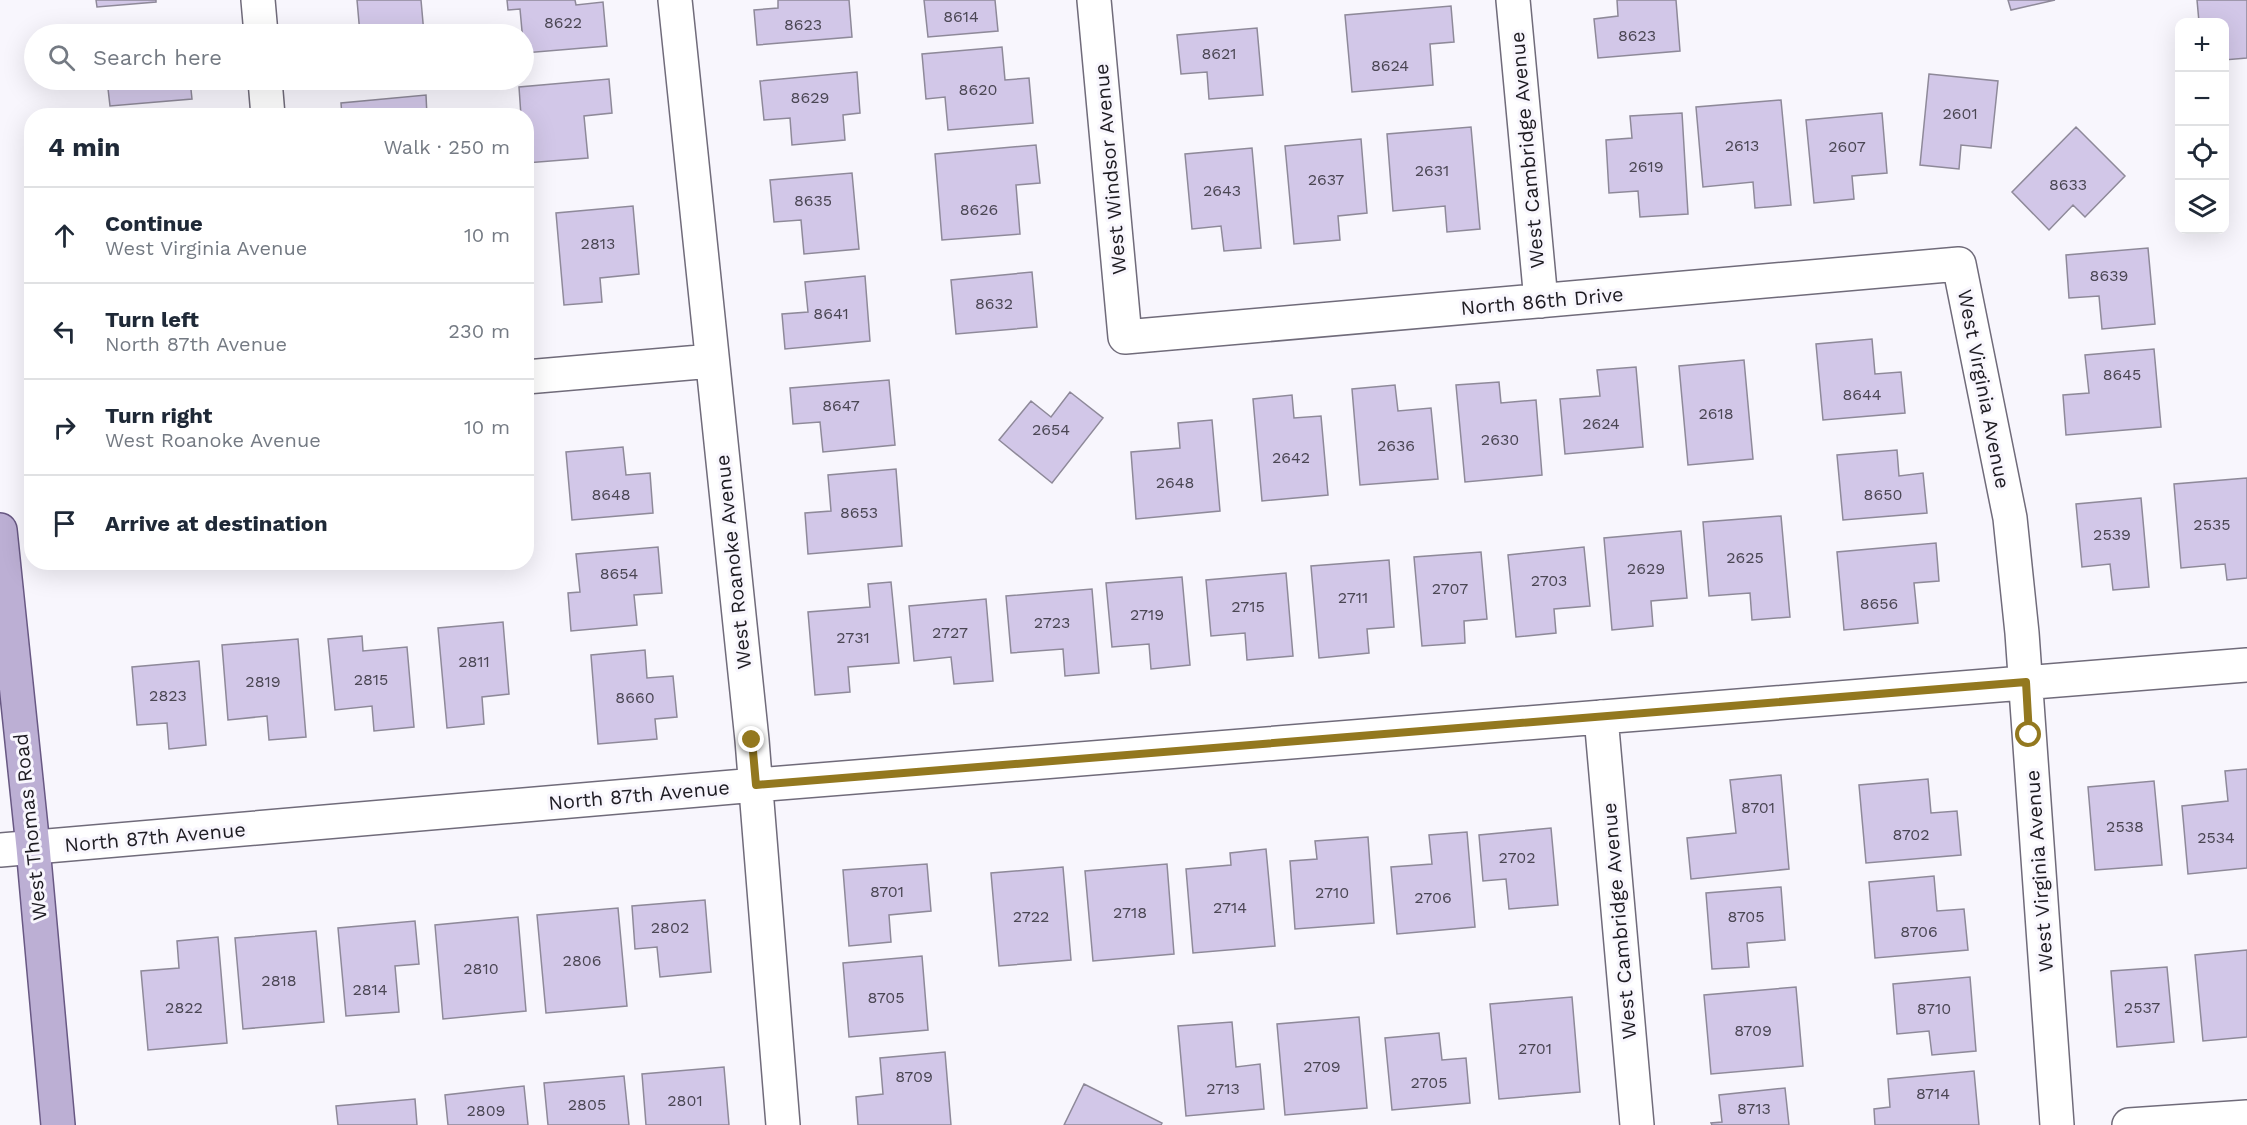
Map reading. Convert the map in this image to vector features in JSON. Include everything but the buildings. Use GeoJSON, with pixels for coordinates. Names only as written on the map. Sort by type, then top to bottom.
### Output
{"type":"FeatureCollection","features":[{"type":"Feature","properties":{"kind":"main road","name":"West Thomas Road"},"geometry":{"type":"LineString","coordinates":[[0,530],[33,847],[58,1125]]}},
{"type":"Feature","properties":{"kind":"street"},"geometry":{"type":"LineString","coordinates":[[258,0],[260,24]]}},
{"type":"Feature","properties":{"kind":"street","name":"West Roanoke Avenue"},"geometry":{"type":"LineString","coordinates":[[675,0],[756,785],[783,1125]]}},
{"type":"Feature","properties":{"kind":"street","name":"West Windsor Avenue"},"geometry":{"type":"LineString","coordinates":[[1094,0],[1125,338]]}},
{"type":"Feature","properties":{"kind":"street","name":"West Cambridge Avenue"},"geometry":{"type":"LineString","coordinates":[[1513,0],[1541,301]]}},
{"type":"Feature","properties":{"kind":"street"},"geometry":{"type":"LineString","coordinates":[[266,90],[267,108]]}},
{"type":"Feature","properties":{"kind":"street","name":"North 86th Drive"},"geometry":{"type":"LineString","coordinates":[[1125,338],[1959,264]]}},
{"type":"Feature","properties":{"kind":"street","name":"West Virginia Avenue"},"geometry":{"type":"LineString","coordinates":[[1959,264],[2010,518],[2026,682],[2057,1125]]}},
{"type":"Feature","properties":{"kind":"street"},"geometry":{"type":"LineString","coordinates":[[534,376],[711,361]]}},
{"type":"Feature","properties":{"kind":"street","name":"North 87th Avenue"},"geometry":{"type":"LineString","coordinates":[[0,850],[756,785],[2247,665]]}},
{"type":"Feature","properties":{"kind":"street","name":"West Cambridge Avenue"},"geometry":{"type":"LineString","coordinates":[[1601,717],[1637,1125]]}},
{"type":"Feature","properties":{"kind":"street"},"geometry":{"type":"LineString","coordinates":[[2129,1125],[2247,1117]]}},
{"type":"Feature","properties":{"kind":"route"},"geometry":{"type":"LineString","coordinates":[[752,740],[756,785],[2026,682],[2029,735]]}}]}
